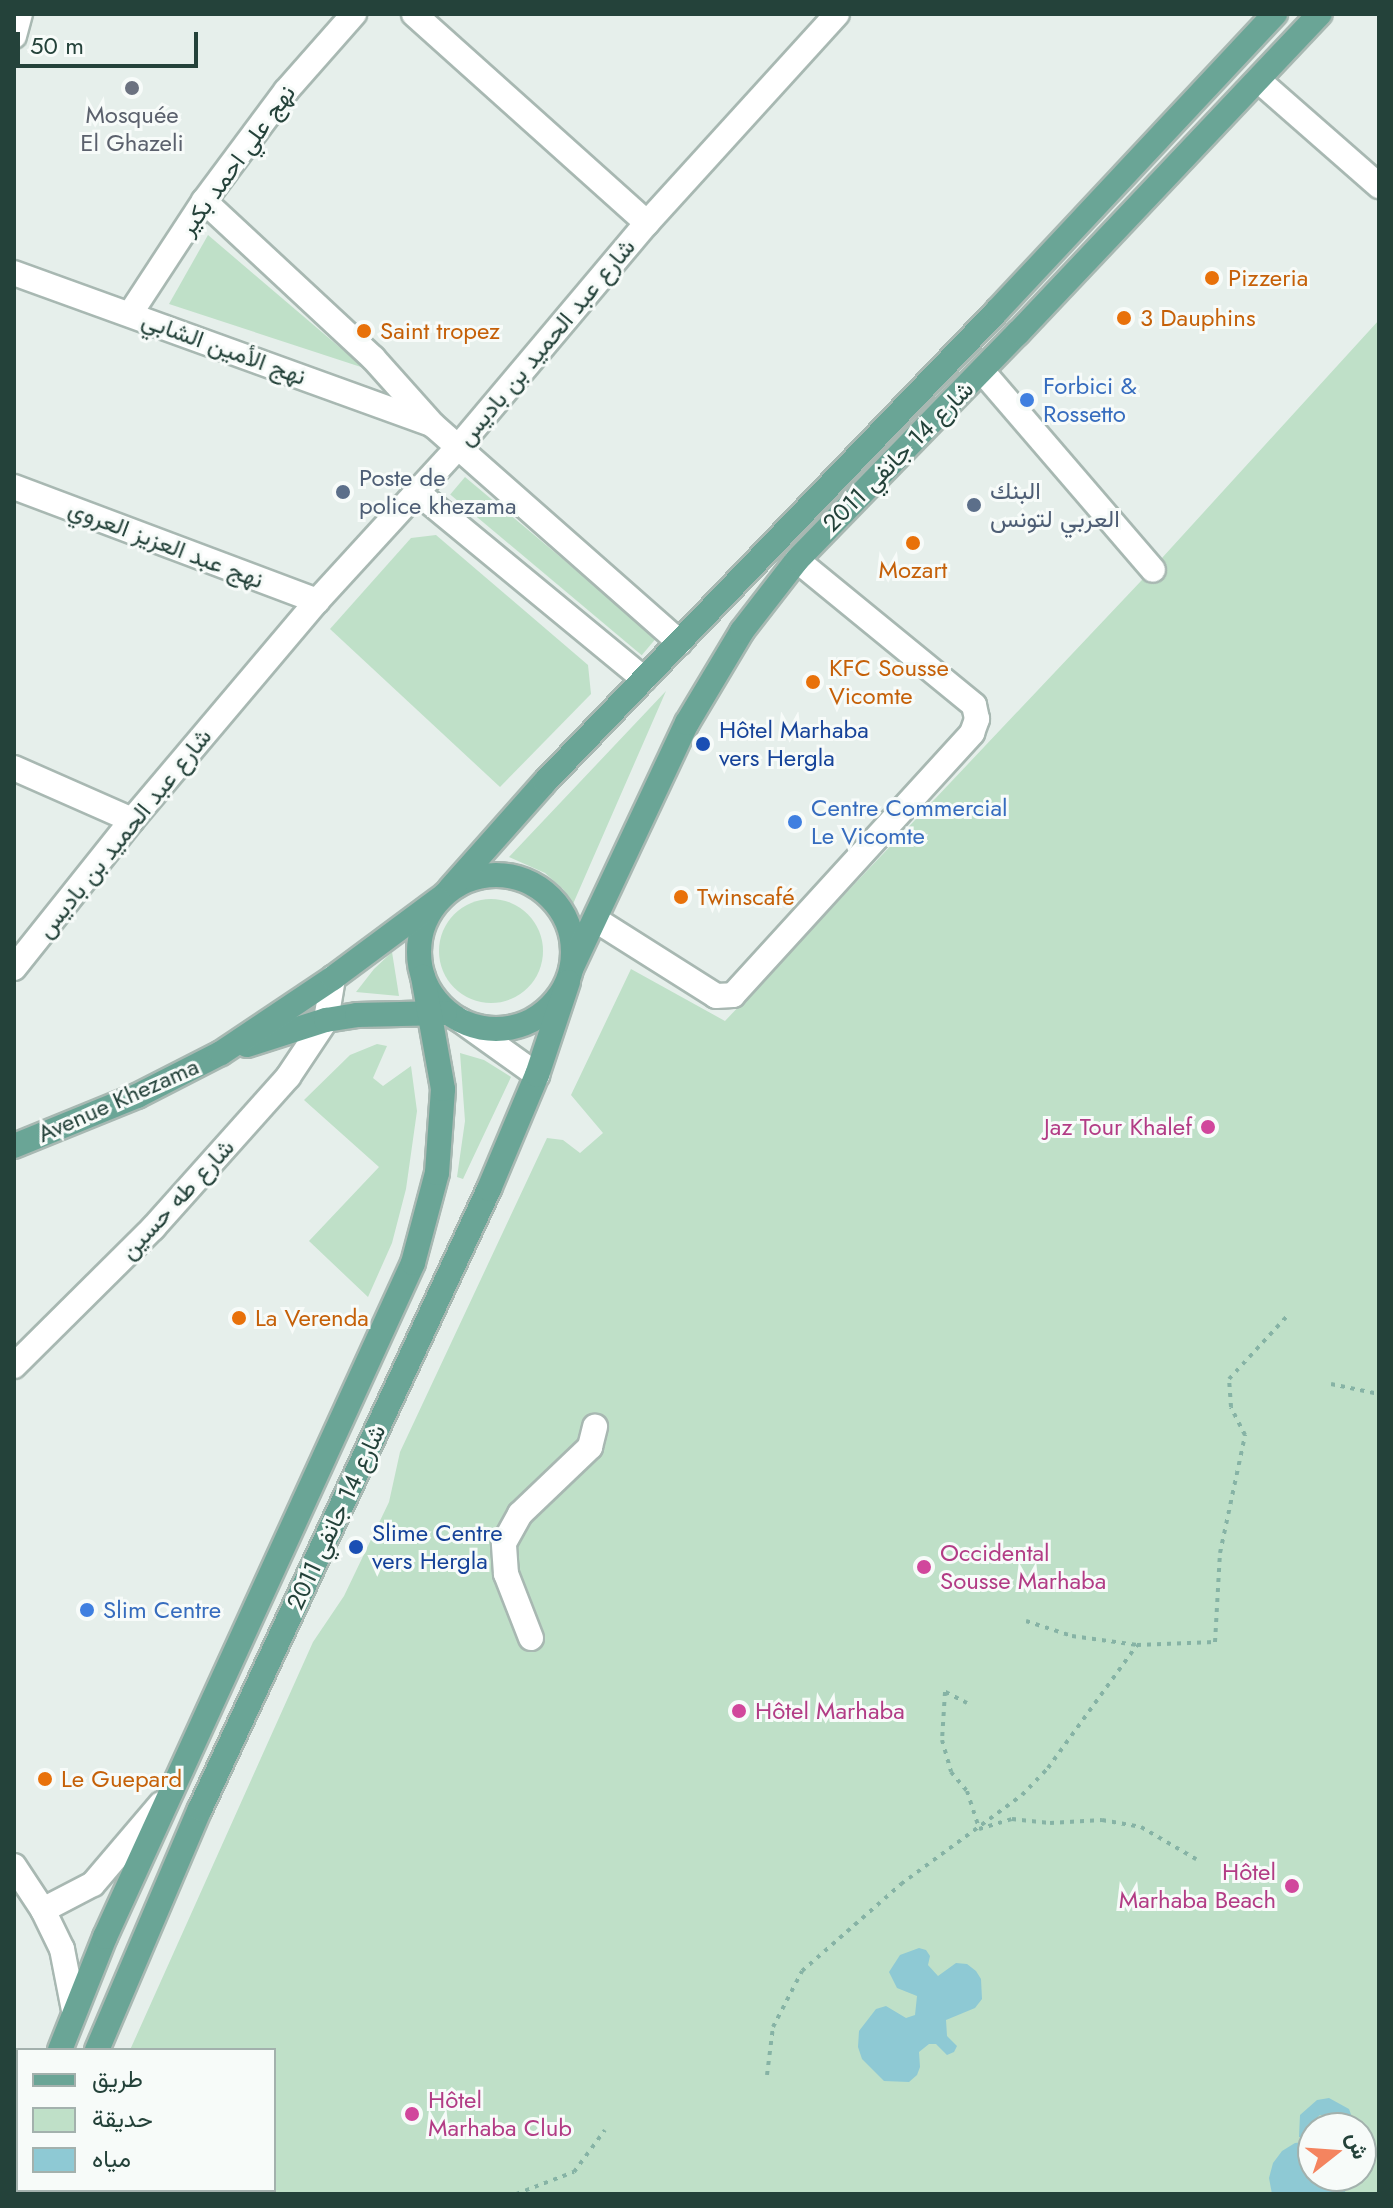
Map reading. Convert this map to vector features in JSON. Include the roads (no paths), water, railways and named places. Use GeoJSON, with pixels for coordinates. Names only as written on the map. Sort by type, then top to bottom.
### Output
{"type":"FeatureCollection","features":[{"type":"Feature","properties":{"kind":"main road","name":"شارع 14 جانفي 2011"},"geometry":{"type":"LineString","coordinates":[[98,2048],[200,1809],[489,1189],[537,1075],[570,974],[709,685],[742,631],[797,560],[982,371],[1320,14]]}},
{"type":"Feature","properties":{"kind":"main road","name":"شارع 14 جانفي 2011"},"geometry":{"type":"LineString","coordinates":[[444,895],[545,782],[680,643],[1266,17]]}},
{"type":"Feature","properties":{"kind":"main road"},"geometry":{"type":"LineString","coordinates":[[500,874],[526,879],[548,894],[565,915],[573,941],[570,974],[554,1004],[535,1020],[497,1029],[447,1015],[423,977],[419,957],[420,937],[444,895],[473,877],[500,874]]}},
{"type":"Feature","properties":{"kind":"main road","name":"Avenue Khezama"},"geometry":{"type":"LineString","coordinates":[[14,1146],[137,1096],[221,1053],[333,978],[444,895]]}},
{"type":"Feature","properties":{"kind":"main road","name":"Avenue Khezama"},"geometry":{"type":"LineString","coordinates":[[221,1053],[326,1020],[357,1015],[447,1015]]}},
{"type":"Feature","properties":{"kind":"main road","name":"شارع 14 جانفي 2011"},"geometry":{"type":"LineString","coordinates":[[61,2048],[74,2010],[413,1263],[437,1173],[447,1015]]}},
{"type":"Feature","properties":{"kind":"street"},"geometry":{"type":"LineString","coordinates":[[14,36],[20,14]]}},
{"type":"Feature","properties":{"kind":"street","name":"نهج علي احمد بكير"},"geometry":{"type":"LineString","coordinates":[[130,314],[204,201],[286,91],[354,14]]}},
{"type":"Feature","properties":{"kind":"street"},"geometry":{"type":"LineString","coordinates":[[414,14],[647,223]]}},
{"type":"Feature","properties":{"kind":"street","name":"شارع عبد الحميد بن باديس"},"geometry":{"type":"LineString","coordinates":[[14,968],[132,820],[317,601],[459,446],[647,223],[832,16]]}},
{"type":"Feature","properties":{"kind":"street"},"geometry":{"type":"LineString","coordinates":[[1258,80],[1379,186]]}},
{"type":"Feature","properties":{"kind":"street"},"geometry":{"type":"LineString","coordinates":[[204,201],[373,358],[433,425],[680,643]]}},
{"type":"Feature","properties":{"kind":"street","name":"نهج الأمين الشابي"},"geometry":{"type":"LineString","coordinates":[[14,273],[433,425]]}},
{"type":"Feature","properties":{"kind":"street"},"geometry":{"type":"LineString","coordinates":[[982,371],[1153,570]]}},
{"type":"Feature","properties":{"kind":"street","name":"نهج عبد العزيز العروي"},"geometry":{"type":"LineString","coordinates":[[14,487],[317,601]]}},
{"type":"Feature","properties":{"kind":"street"},"geometry":{"type":"LineString","coordinates":[[417,492],[644,679]]}},
{"type":"Feature","properties":{"kind":"street"},"geometry":{"type":"LineString","coordinates":[[596,920],[716,996],[733,995],[972,733],[977,719],[974,705],[797,560]]}},
{"type":"Feature","properties":{"kind":"street"},"geometry":{"type":"LineString","coordinates":[[14,768],[132,820]]}},
{"type":"Feature","properties":{"kind":"street"},"geometry":{"type":"LineString","coordinates":[[326,1020],[333,978]]}},
{"type":"Feature","properties":{"kind":"street"},"geometry":{"type":"LineString","coordinates":[[447,1015],[537,1075]]}},
{"type":"Feature","properties":{"kind":"street","name":"شارع طه حسين"},"geometry":{"type":"LineString","coordinates":[[14,1366],[153,1228],[257,1114],[300,1062],[326,1020]]}},
{"type":"Feature","properties":{"kind":"street"},"geometry":{"type":"LineString","coordinates":[[531,1638],[506,1574],[504,1543],[520,1514],[590,1447],[595,1427]]}},
{"type":"Feature","properties":{"kind":"street"},"geometry":{"type":"LineString","coordinates":[[43,1910],[93,1884],[171,1794]]}},
{"type":"Feature","properties":{"kind":"street"},"geometry":{"type":"LineString","coordinates":[[14,1866],[43,1910],[62,1949],[74,2010]]}},
{"type":"Feature","properties":{"kind":"water"},"geometry":{"type":"Polygon","coordinates":[[[919,1948],[926,1950],[930,1956],[928,1965],[938,1976],[956,1963],[967,1964],[976,1971],[981,1979],[982,1999],[975,2008],[946,2020],[947,2036],[957,2046],[954,2052],[947,2055],[936,2044],[929,2044],[919,2052],[920,2067],[909,2082],[884,2081],[862,2059],[858,2047],[859,2031],[876,2009],[886,2006],[906,2018],[915,2015],[917,1996],[897,1988],[889,1972],[900,1955],[919,1948]]]}},
{"type":"Feature","properties":{"kind":"water"},"geometry":{"type":"Polygon","coordinates":[[[1329,2098],[1350,2112],[1303,2112],[1317,2100],[1329,2098]]]}},
{"type":"Feature","properties":{"kind":"water"},"geometry":{"type":"Polygon","coordinates":[[[1295,2143],[1297,2192],[1345,2194],[1272,2194],[1269,2178],[1273,2163],[1282,2151],[1295,2143]]]}},
{"type":"Feature","properties":{"kind":"place","name":"Mosquée El Ghazeli"},"geometry":{"type":"Point","coordinates":[132,88]}},
{"type":"Feature","properties":{"kind":"place","name":"Pizzeria"},"geometry":{"type":"Point","coordinates":[1212,278]}},
{"type":"Feature","properties":{"kind":"place","name":"3 Dauphins"},"geometry":{"type":"Point","coordinates":[1124,318]}},
{"type":"Feature","properties":{"kind":"place","name":"Saint tropez"},"geometry":{"type":"Point","coordinates":[364,331]}},
{"type":"Feature","properties":{"kind":"place","name":"Forbici & Rossetto"},"geometry":{"type":"Point","coordinates":[1027,400]}},
{"type":"Feature","properties":{"kind":"place","name":"Poste de police khezama"},"geometry":{"type":"Point","coordinates":[343,492]}},
{"type":"Feature","properties":{"kind":"place","name":"البنك العربي لتونس"},"geometry":{"type":"Point","coordinates":[974,505]}},
{"type":"Feature","properties":{"kind":"place","name":"Mozart"},"geometry":{"type":"Point","coordinates":[913,543]}},
{"type":"Feature","properties":{"kind":"place","name":"KFC Sousse Vicomte"},"geometry":{"type":"Point","coordinates":[813,682]}},
{"type":"Feature","properties":{"kind":"place","name":"Hôtel Marhaba vers Hergla"},"geometry":{"type":"Point","coordinates":[703,744]}},
{"type":"Feature","properties":{"kind":"place","name":"Centre Commercial Le Vicomte"},"geometry":{"type":"Point","coordinates":[795,822]}},
{"type":"Feature","properties":{"kind":"place","name":"Twinscafé"},"geometry":{"type":"Point","coordinates":[681,897]}},
{"type":"Feature","properties":{"kind":"place","name":"Jaz Tour Khalef"},"geometry":{"type":"Point","coordinates":[1208,1127]}},
{"type":"Feature","properties":{"kind":"place","name":"La Verenda"},"geometry":{"type":"Point","coordinates":[239,1318]}},
{"type":"Feature","properties":{"kind":"place","name":"Slime Centre vers Hergla"},"geometry":{"type":"Point","coordinates":[356,1547]}},
{"type":"Feature","properties":{"kind":"place","name":"Occidental Sousse Marhaba"},"geometry":{"type":"Point","coordinates":[924,1567]}},
{"type":"Feature","properties":{"kind":"place","name":"Slim Centre"},"geometry":{"type":"Point","coordinates":[87,1610]}},
{"type":"Feature","properties":{"kind":"place","name":"Hôtel Marhaba"},"geometry":{"type":"Point","coordinates":[739,1711]}},
{"type":"Feature","properties":{"kind":"place","name":"Le Guepard"},"geometry":{"type":"Point","coordinates":[45,1779]}},
{"type":"Feature","properties":{"kind":"place","name":"Hôtel Marhaba Beach"},"geometry":{"type":"Point","coordinates":[1292,1886]}},
{"type":"Feature","properties":{"kind":"place","name":"Hôtel Marhaba Club"},"geometry":{"type":"Point","coordinates":[412,2114]}}]}
